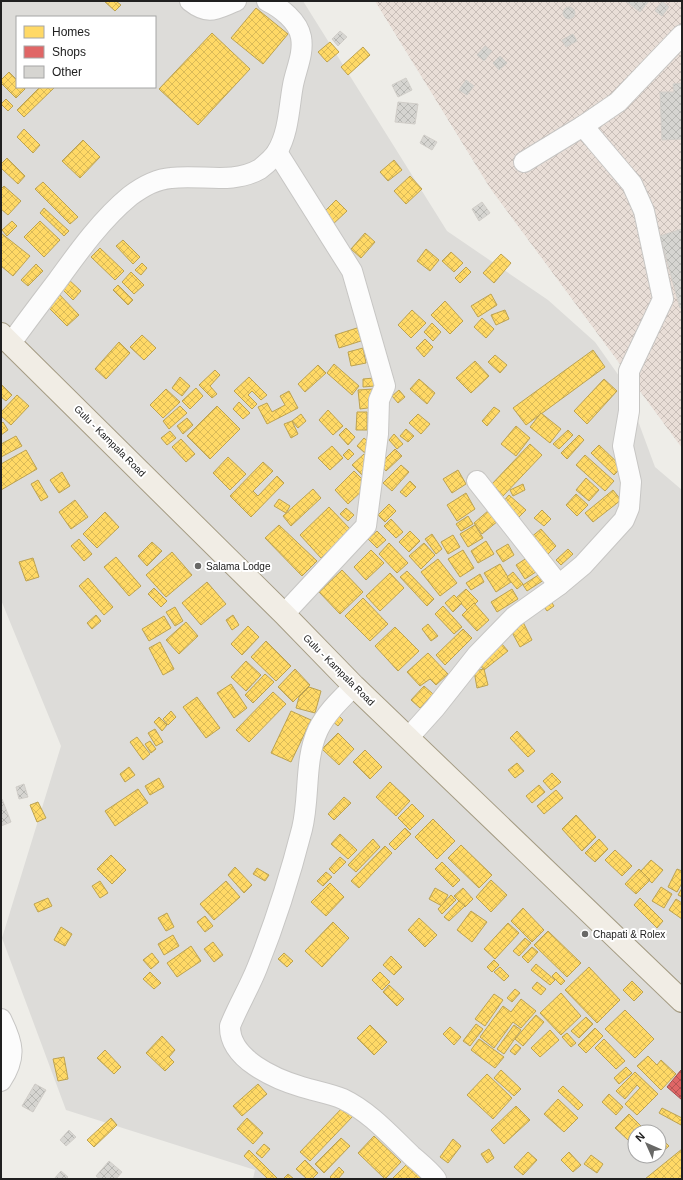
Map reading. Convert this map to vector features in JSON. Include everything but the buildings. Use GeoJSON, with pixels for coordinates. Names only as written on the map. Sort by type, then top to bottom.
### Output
{"type":"FeatureCollection","features":[{"type":"Feature","properties":{"kind":"main road","name":"Gulu - Kampala Road"},"geometry":{"type":"LineString","coordinates":[[6,338],[284,614],[354,686],[682,1001]]}},
{"type":"Feature","properties":{"kind":"street"},"geometry":{"type":"LineString","coordinates":[[190,1],[207,11],[214,11],[236,1]]}},
{"type":"Feature","properties":{"kind":"street"},"geometry":{"type":"LineString","coordinates":[[6,338],[106,219],[131,196],[152,182],[171,178],[218,179],[240,177],[261,168],[277,152],[286,131],[293,82],[300,61],[301,37],[293,21],[283,11],[267,1]]}},
{"type":"Feature","properties":{"kind":"street"},"geometry":{"type":"LineString","coordinates":[[524,162],[583,126],[618,102],[682,35]]}},
{"type":"Feature","properties":{"kind":"street"},"geometry":{"type":"LineString","coordinates":[[408,738],[435,708],[477,655],[514,617],[559,586],[624,520],[629,508],[631,482],[623,446],[629,411],[629,371],[663,299],[644,211],[632,184],[583,126]]}},
{"type":"Feature","properties":{"kind":"street"},"geometry":{"type":"LineString","coordinates":[[277,152],[352,271],[385,386],[379,400],[378,434],[366,526],[284,614]]}},
{"type":"Feature","properties":{"kind":"street"},"geometry":{"type":"LineString","coordinates":[[477,481],[559,586]]}},
{"type":"Feature","properties":{"kind":"street"},"geometry":{"type":"LineString","coordinates":[[354,686],[325,717],[317,731],[312,747],[308,800],[302,828],[273,922],[256,969],[230,1026],[230,1035],[234,1045],[266,1072],[300,1087],[342,1099],[365,1113],[436,1179]]}},
{"type":"Feature","properties":{"kind":"street"},"geometry":{"type":"LineString","coordinates":[[1,1019],[12,1047],[12,1060],[1,1081]]}},
{"type":"Feature","properties":{"kind":"shaded area"},"geometry":{"type":"Polygon","coordinates":[[[1,1],[303,1],[447,231],[548,300],[595,342],[624,383],[655,467],[682,490],[682,1179],[253,1179],[255,1170],[66,1110],[2,938],[61,746],[1,600],[1,1]]]}},
{"type":"Feature","properties":{"kind":"shaded area"},"geometry":{"type":"Polygon","coordinates":[[[375,1],[682,1],[682,448],[490,188],[375,1]]]}},
{"type":"Feature","properties":{"kind":"place","name":"Salama Lodge"},"geometry":{"type":"Point","coordinates":[198,566]}},
{"type":"Feature","properties":{"kind":"place","name":"Chapati & Rolex"},"geometry":{"type":"Point","coordinates":[585,934]}}]}
